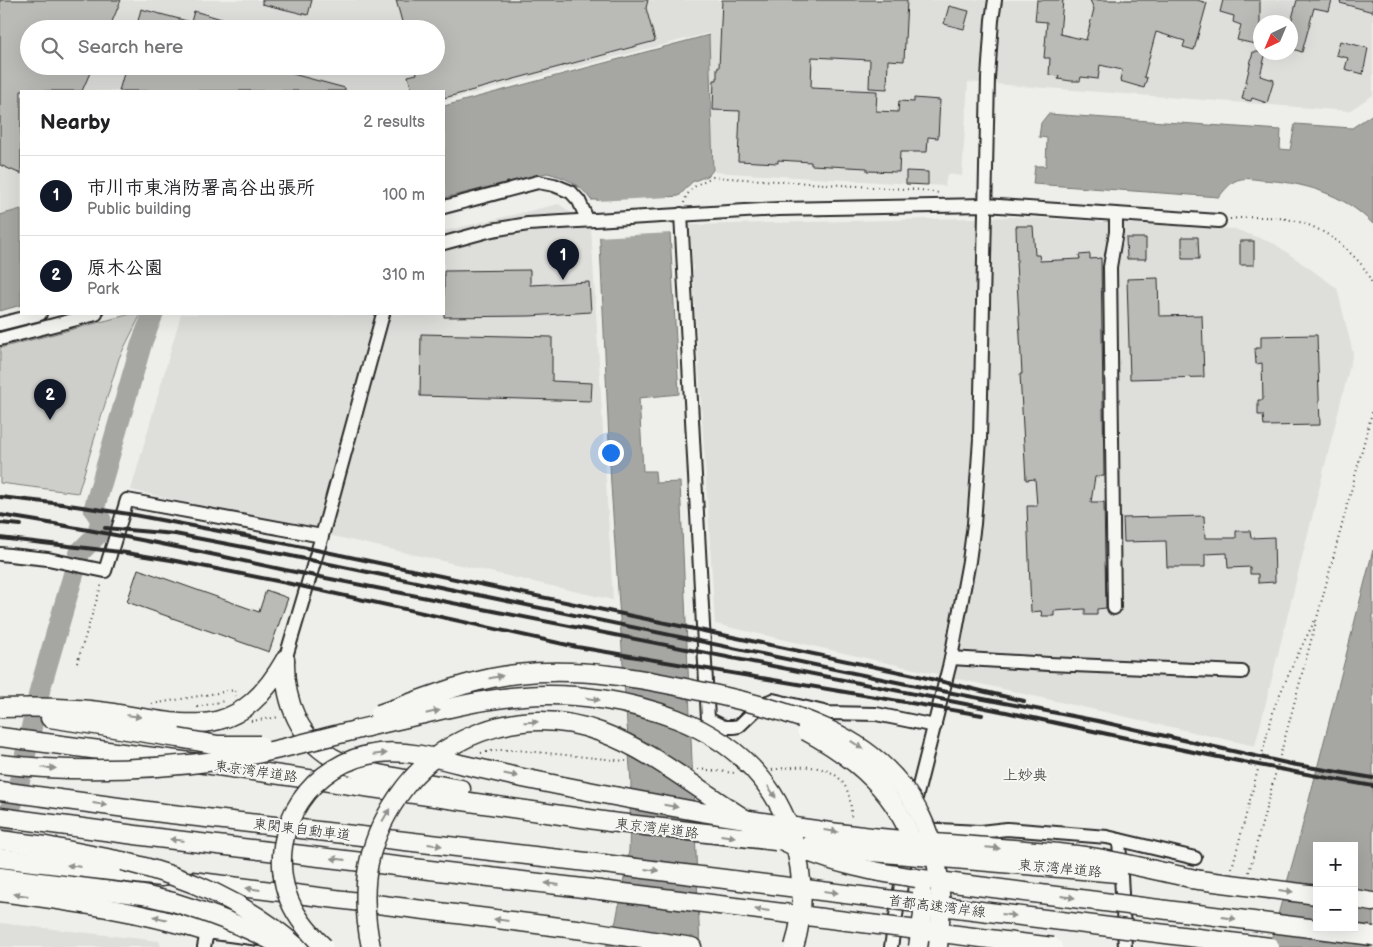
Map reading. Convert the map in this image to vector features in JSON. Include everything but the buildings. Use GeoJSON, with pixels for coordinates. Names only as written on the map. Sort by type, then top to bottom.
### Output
{"type":"FeatureCollection","features":[{"type":"Feature","properties":{"kind":"highway"},"geometry":{"type":"LineString","coordinates":[[0,708],[180,723],[207,723],[222,720],[248,706],[272,682],[285,660]]}},
{"type":"Feature","properties":{"kind":"highway"},"geometry":{"type":"LineString","coordinates":[[285,660],[284,678],[287,693],[300,726],[319,748],[339,762],[360,770],[491,794],[610,822]]}},
{"type":"Feature","properties":{"kind":"highway"},"geometry":{"type":"LineString","coordinates":[[0,712],[85,716],[178,738],[226,746],[268,744],[290,740],[342,727],[462,686],[514,674],[551,671],[608,674],[726,696],[793,715],[846,738],[878,761],[903,788],[913,801],[925,823],[936,856],[941,888],[941,921],[938,947]]}},
{"type":"Feature","properties":{"kind":"highway"},"geometry":{"type":"LineString","coordinates":[[656,682],[736,703],[782,720],[823,740],[847,756],[880,785],[894,804],[912,839],[918,860],[923,916],[918,947]]}},
{"type":"Feature","properties":{"kind":"highway"},"geometry":{"type":"LineString","coordinates":[[0,764],[88,769],[180,766],[259,754],[468,703],[526,695],[585,697],[640,707],[665,714],[708,733],[740,756],[767,786],[779,804],[788,824],[797,853],[802,883],[799,929],[794,947]]}},
{"type":"Feature","properties":{"kind":"highway"},"geometry":{"type":"LineString","coordinates":[[371,947],[365,911],[369,858],[381,825],[397,798],[408,783],[430,760],[457,742],[492,728],[530,722],[575,724],[621,739],[643,751],[732,812],[762,830],[805,851],[855,867],[930,880],[1373,936]]}},
{"type":"Feature","properties":{"kind":"highway","name":"東京湾岸道路"},"geometry":{"type":"LineString","coordinates":[[0,737],[176,760],[610,822],[872,852],[1200,880],[1313,894]]}},
{"type":"Feature","properties":{"kind":"highway"},"geometry":{"type":"LineString","coordinates":[[324,947],[302,923],[287,894],[282,863],[282,850],[286,830],[296,806],[305,793],[321,778],[350,760],[381,753],[426,756],[594,792],[785,826],[898,840],[1079,856],[1200,880]]}},
{"type":"Feature","properties":{"kind":"highway","name":"東関東自動車道"},"geometry":{"type":"LineString","coordinates":[[0,791],[163,813],[604,864]]}},
{"type":"Feature","properties":{"kind":"highway","name":"東関東自動車道"},"geometry":{"type":"LineString","coordinates":[[0,817],[168,839],[600,890]]}},
{"type":"Feature","properties":{"kind":"highway"},"geometry":{"type":"LineString","coordinates":[[0,840],[46,846],[122,861],[177,876],[208,888],[239,904],[271,925],[297,947]]}},
{"type":"Feature","properties":{"kind":"highway"},"geometry":{"type":"LineString","coordinates":[[0,858],[584,930],[692,947]]}},
{"type":"Feature","properties":{"kind":"highway","name":"首都高速湾岸線"},"geometry":{"type":"LineString","coordinates":[[604,864],[1270,947]]}},
{"type":"Feature","properties":{"kind":"highway"},"geometry":{"type":"LineString","coordinates":[[0,876],[44,890],[140,914],[206,939]]}},
{"type":"Feature","properties":{"kind":"highway"},"geometry":{"type":"LineString","coordinates":[[0,892],[44,890],[143,895],[174,902],[236,924],[282,947]]}},
{"type":"Feature","properties":{"kind":"highway","name":"首都高速湾岸線"},"geometry":{"type":"LineString","coordinates":[[600,890],[1053,947]]}},
{"type":"Feature","properties":{"kind":"highway"},"geometry":{"type":"LineString","coordinates":[[1358,900],[1373,902]]}},
{"type":"Feature","properties":{"kind":"street"},"geometry":{"type":"LineString","coordinates":[[891,947],[914,805],[951,658],[969,561],[978,482],[990,48],[995,0]]}},
{"type":"Feature","properties":{"kind":"street"},"geometry":{"type":"LineString","coordinates":[[445,207],[538,182],[554,185],[571,192],[592,219]]}},
{"type":"Feature","properties":{"kind":"street"},"geometry":{"type":"LineString","coordinates":[[445,243],[492,230],[528,224],[779,209],[985,205],[1219,220]]}},
{"type":"Feature","properties":{"kind":"street"},"geometry":{"type":"LineString","coordinates":[[676,214],[708,719],[724,727],[739,726],[762,704],[773,700],[828,712],[876,714],[935,726]]}},
{"type":"Feature","properties":{"kind":"street"},"geometry":{"type":"LineString","coordinates":[[1114,608],[1110,267],[1116,232],[1116,214]]}},
{"type":"Feature","properties":{"kind":"street"},"geometry":{"type":"LineString","coordinates":[[0,324],[36,315]]}},
{"type":"Feature","properties":{"kind":"street"},"geometry":{"type":"LineString","coordinates":[[0,340],[92,315]]}},
{"type":"Feature","properties":{"kind":"street"},"geometry":{"type":"LineString","coordinates":[[285,660],[322,536],[383,315]]}},
{"type":"Feature","properties":{"kind":"street"},"geometry":{"type":"LineString","coordinates":[[0,554],[48,559],[106,571],[128,500],[322,536]]}},
{"type":"Feature","properties":{"kind":"street"},"geometry":{"type":"LineString","coordinates":[[951,658],[1242,672]]}},
{"type":"Feature","properties":{"kind":"street"},"geometry":{"type":"LineString","coordinates":[[910,829],[980,832],[1007,829],[1107,837],[1195,858]]}},
{"type":"Feature","properties":{"kind":"street"},"geometry":{"type":"LineString","coordinates":[[1119,840],[1125,947]]}},
{"type":"Feature","properties":{"kind":"street"},"geometry":{"type":"LineString","coordinates":[[206,939],[311,947]]}},
{"type":"Feature","properties":{"kind":"path"},"geometry":{"type":"LineString","coordinates":[[676,214],[686,195],[696,185],[713,177],[942,193]]}},
{"type":"Feature","properties":{"kind":"path"},"geometry":{"type":"LineString","coordinates":[[1219,220],[1264,216],[1285,218],[1310,225],[1334,239],[1359,261],[1373,285]]}},
{"type":"Feature","properties":{"kind":"path"},"geometry":{"type":"LineString","coordinates":[[1247,880],[1373,409]]}},
{"type":"Feature","properties":{"kind":"path"},"geometry":{"type":"LineString","coordinates":[[76,663],[106,571]]}},
{"type":"Feature","properties":{"kind":"path"},"geometry":{"type":"LineString","coordinates":[[1231,872],[1275,705],[1297,656],[1319,614]]}},
{"type":"Feature","properties":{"kind":"path"},"geometry":{"type":"LineString","coordinates":[[150,704],[235,690],[236,696],[232,698]]}},
{"type":"Feature","properties":{"kind":"path"},"geometry":{"type":"LineString","coordinates":[[197,707],[227,701]]}},
{"type":"Feature","properties":{"kind":"path"},"geometry":{"type":"LineString","coordinates":[[770,770],[802,766],[818,767],[834,773],[846,787],[850,797],[852,808],[850,824]]}},
{"type":"Feature","properties":{"kind":"path"},"geometry":{"type":"LineString","coordinates":[[721,771],[741,773]]}},
{"type":"Feature","properties":{"kind":"shaded area"},"geometry":{"type":"Polygon","coordinates":[[[0,0],[1373,0],[1373,95],[1349,111],[968,82],[962,176],[947,174],[945,186],[714,172],[709,33],[445,101],[445,90],[20,90],[20,209],[0,214],[0,0]]]}},
{"type":"Feature","properties":{"kind":"shaded area"},"geometry":{"type":"Polygon","coordinates":[[[709,35],[713,170],[709,175],[692,182],[679,196],[668,197],[679,394],[639,398],[643,471],[655,471],[656,483],[680,482],[700,947],[606,947],[616,921],[629,851],[631,783],[611,485],[598,200],[591,200],[587,194],[572,182],[547,173],[445,198],[445,106],[709,35]]]}},
{"type":"Feature","properties":{"kind":"shaded area"},"geometry":{"type":"Polygon","coordinates":[[[1048,114],[1281,130],[1280,149],[1290,150],[1295,124],[1352,128],[1373,114],[1373,224],[1349,204],[1335,197],[1307,187],[1276,181],[1241,179],[1226,188],[1219,197],[1033,184],[1035,166],[1046,166],[1047,138],[1039,137],[1041,123],[1048,114]]]}},
{"type":"Feature","properties":{"kind":"shaded area"},"geometry":{"type":"Polygon","coordinates":[[[559,204],[591,228],[613,600],[131,490],[181,315],[445,315],[445,231],[559,204]]]}},
{"type":"Feature","properties":{"kind":"shaded area"},"geometry":{"type":"Polygon","coordinates":[[[20,209],[20,305],[0,311],[0,215],[20,209]]]}},
{"type":"Feature","properties":{"kind":"shaded area"},"geometry":{"type":"Polygon","coordinates":[[[1013,217],[1235,229],[1275,244],[1337,288],[1353,353],[1255,746],[715,624],[690,225],[1013,217]]]}},
{"type":"Feature","properties":{"kind":"shaded area"},"geometry":{"type":"Polygon","coordinates":[[[127,315],[140,315],[119,358],[78,493],[0,483],[0,348],[127,315]]]}},
{"type":"Feature","properties":{"kind":"shaded area"},"geometry":{"type":"Polygon","coordinates":[[[1373,550],[1373,947],[1269,947],[1298,843],[1373,550]]]}},
{"type":"Feature","properties":{"kind":"shaded area"},"geometry":{"type":"Polygon","coordinates":[[[0,923],[159,941],[161,947],[0,947],[0,923]]]}},
{"type":"Feature","properties":{"kind":"pier"},"geometry":{"type":"Polygon","coordinates":[[[670,197],[671,233],[597,237],[597,201],[670,197]]]}},
{"type":"Feature","properties":{"kind":"waterway"},"geometry":{"type":"LineString","coordinates":[[0,841],[20,779],[40,689],[80,552],[97,535],[101,520],[94,509],[142,342],[153,315]]}},
{"type":"Feature","properties":{"kind":"railway"},"geometry":{"type":"LineString","coordinates":[[0,497],[129,514],[288,544],[914,675],[1024,701]]}},
{"type":"Feature","properties":{"kind":"railway"},"geometry":{"type":"LineString","coordinates":[[0,515],[143,540],[285,570],[1006,712],[1143,742],[1373,786]]}},
{"type":"Feature","properties":{"kind":"railway"},"geometry":{"type":"LineString","coordinates":[[0,523],[21,525]]}},
{"type":"Feature","properties":{"kind":"railway"},"geometry":{"type":"LineString","coordinates":[[105,528],[175,534],[286,555],[911,685],[1098,721],[1291,764],[1373,778]]}},
{"type":"Feature","properties":{"kind":"railway"},"geometry":{"type":"LineString","coordinates":[[0,538],[171,560],[282,582],[577,647],[982,715]]}},
{"type":"Feature","properties":{"kind":"place","name":"市川市東消防署高谷出張所"},"geometry":{"type":"Point","coordinates":[563,280]}},
{"type":"Feature","properties":{"kind":"place","name":"原木公園"},"geometry":{"type":"Point","coordinates":[50,420]}},
{"type":"Feature","properties":{"kind":"district","name":"上妙典"},"geometry":{"type":"Point","coordinates":[1025,775]}}]}
